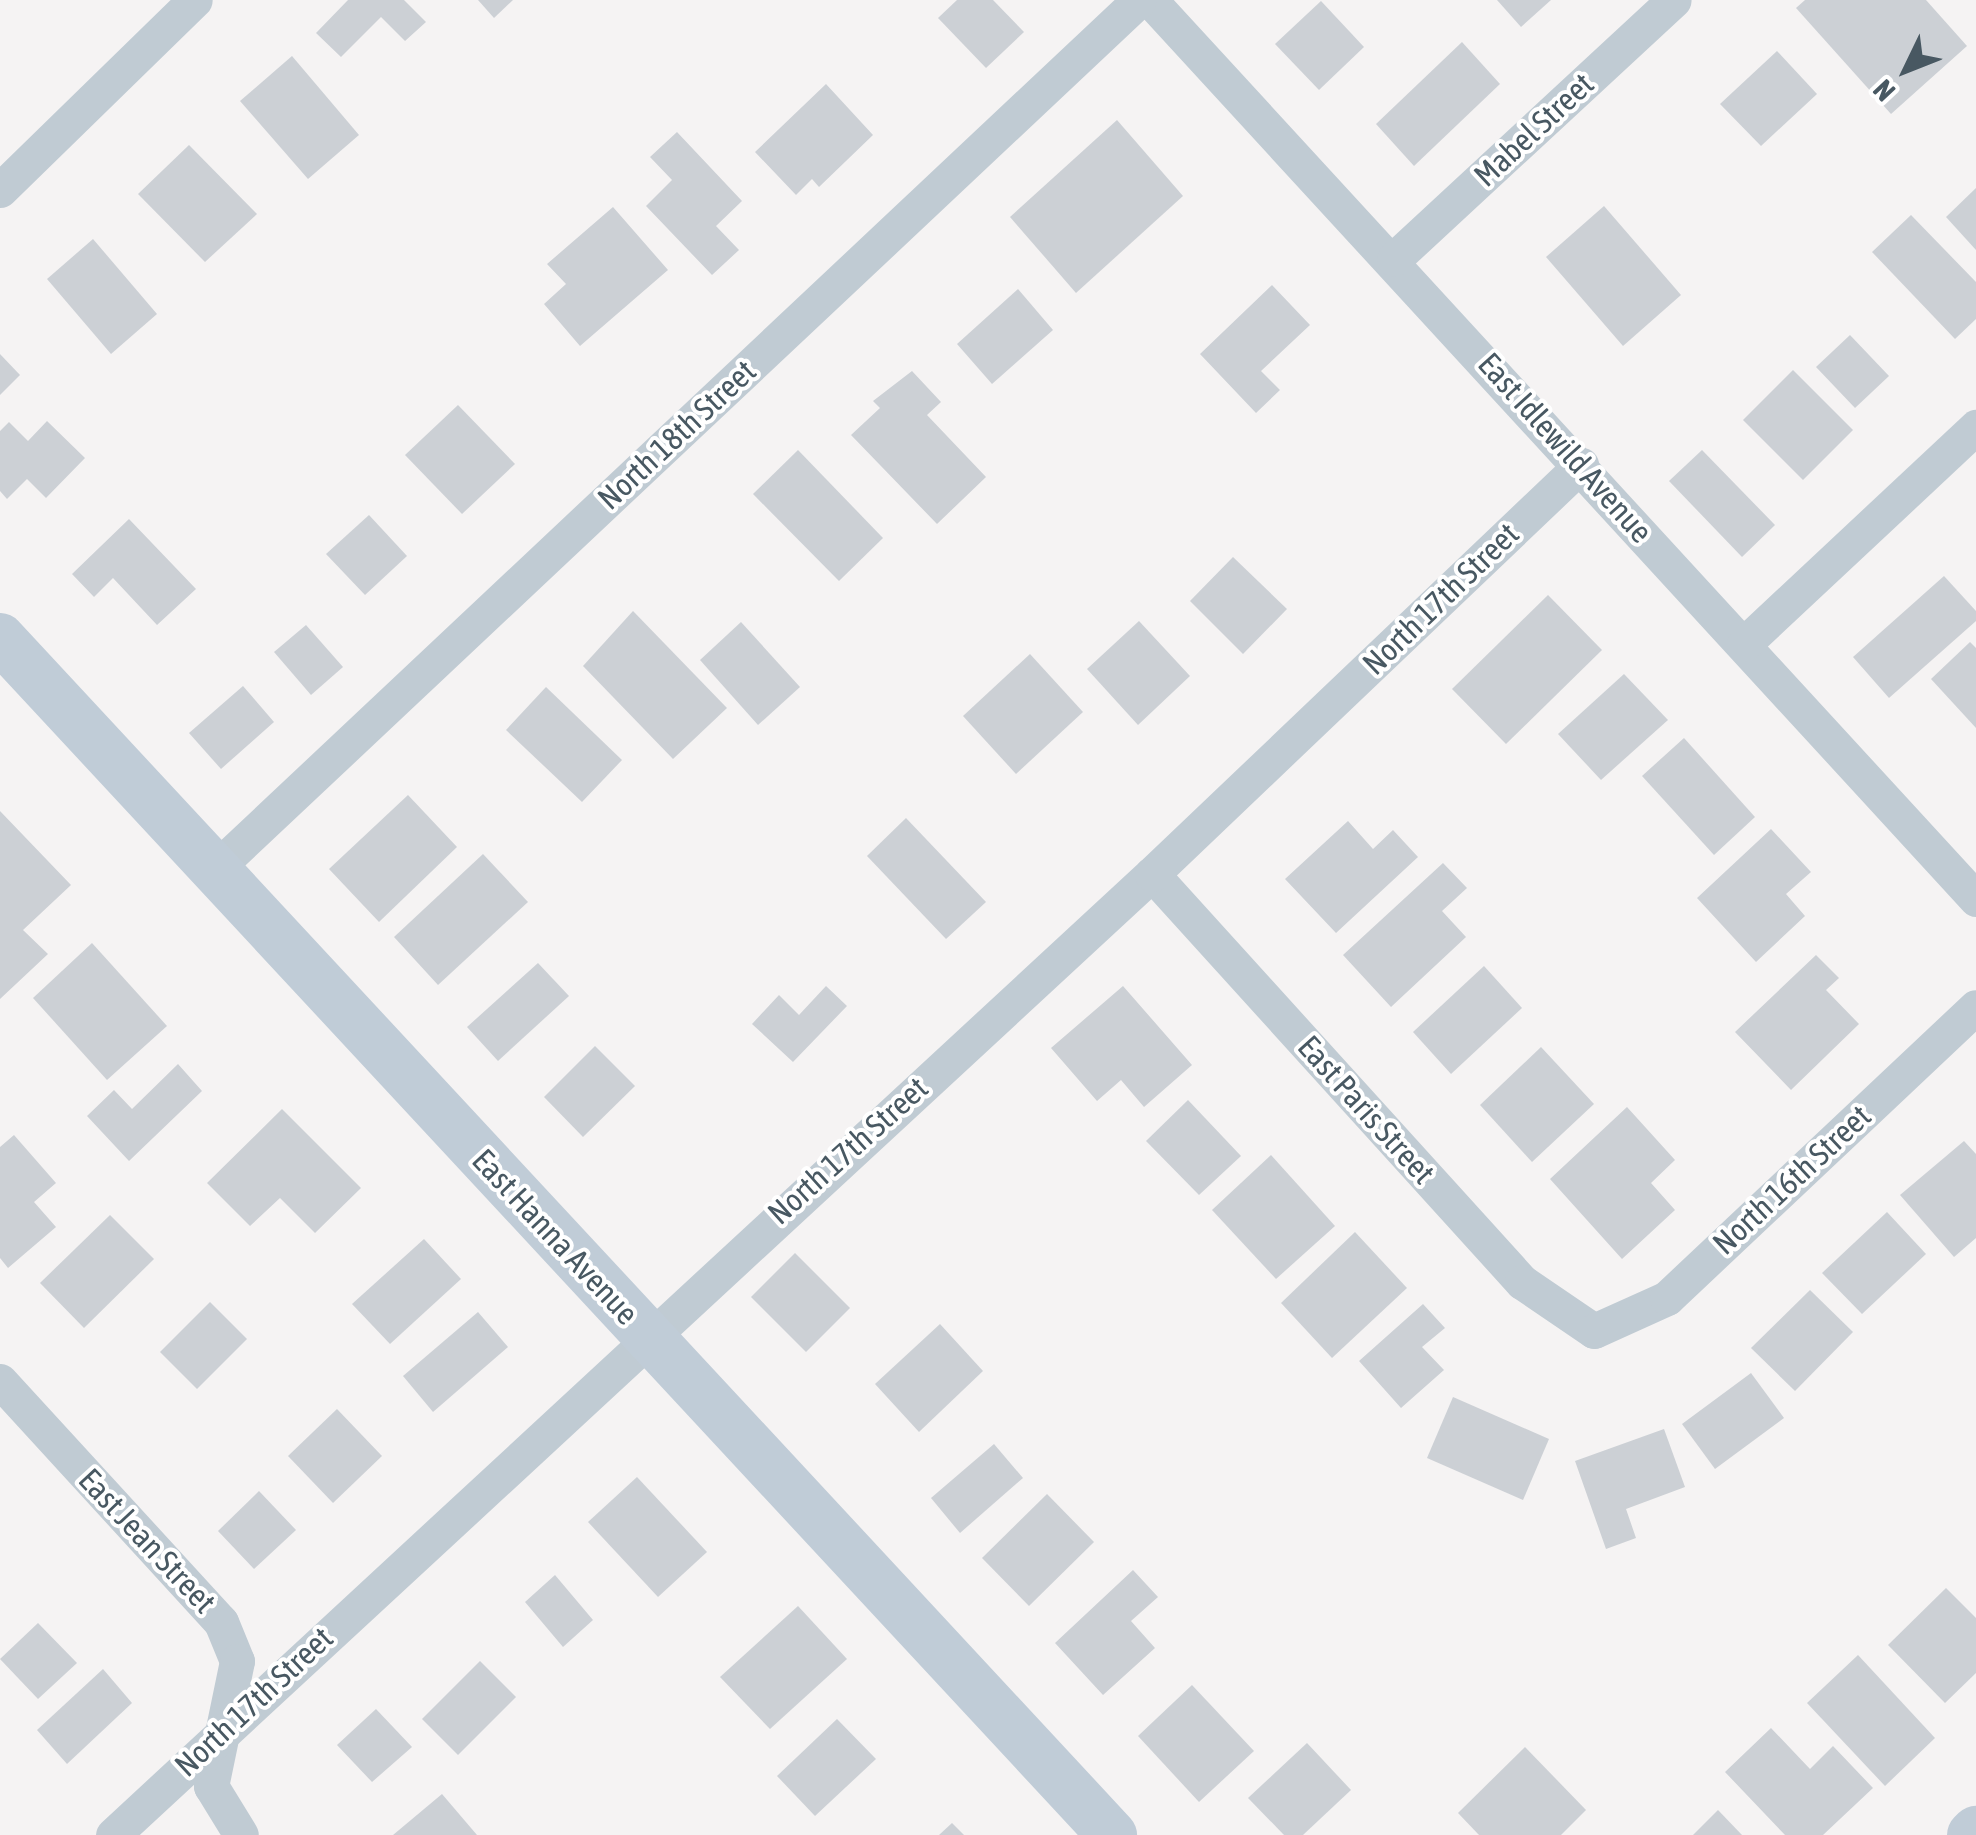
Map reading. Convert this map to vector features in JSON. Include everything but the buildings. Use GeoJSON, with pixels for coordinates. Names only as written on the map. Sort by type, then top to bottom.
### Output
{"type":"FeatureCollection","features":[{"type":"Feature","properties":{"kind":"street"},"geometry":{"type":"LineString","coordinates":[[0,190],[195,0]]}},
{"type":"Feature","properties":{"kind":"street","name":"North 18th Street"},"geometry":{"type":"LineString","coordinates":[[214,869],[1138,0]]}},
{"type":"Feature","properties":{"kind":"street","name":"East Idlewild Avenue"},"geometry":{"type":"LineString","coordinates":[[1150,0],[1394,259],[1976,899]]}},
{"type":"Feature","properties":{"kind":"street","name":"Mabel Street"},"geometry":{"type":"LineString","coordinates":[[1394,259],[1674,0]]}},
{"type":"Feature","properties":{"kind":"street"},"geometry":{"type":"LineString","coordinates":[[1744,644],[1976,427]]}},
{"type":"Feature","properties":{"kind":"street","name":"North 17th Street"},"geometry":{"type":"LineString","coordinates":[[113,1835],[646,1336],[1152,874],[1581,465]]}},
{"type":"Feature","properties":{"kind":"street","name":"East Hanna Avenue"},"geometry":{"type":"LineString","coordinates":[[0,638],[1112,1835]]}},
{"type":"Feature","properties":{"kind":"street","name":"East Paris Street"},"geometry":{"type":"LineString","coordinates":[[1152,874],[1522,1282],[1594,1331]]}},
{"type":"Feature","properties":{"kind":"street","name":"North 16th Street"},"geometry":{"type":"LineString","coordinates":[[1594,1331],[1667,1298],[1976,1007]]}},
{"type":"Feature","properties":{"kind":"street","name":"East Jean Street"},"geometry":{"type":"LineString","coordinates":[[0,1380],[222,1622],[237,1660],[218,1735],[212,1786],[241,1835]]}}]}
